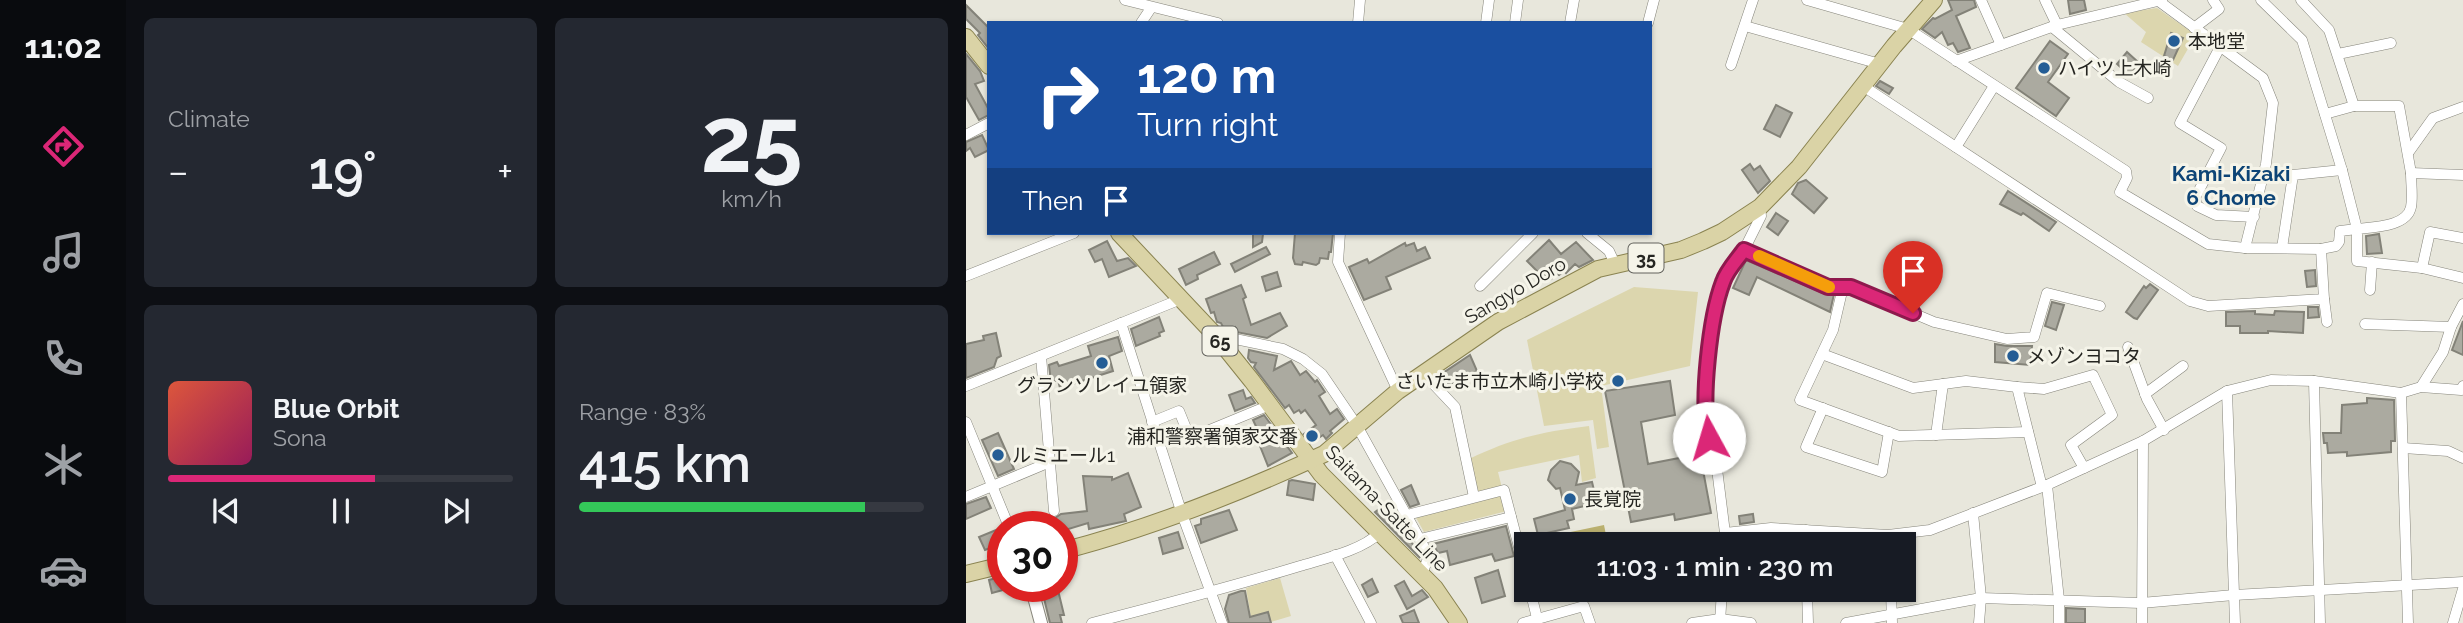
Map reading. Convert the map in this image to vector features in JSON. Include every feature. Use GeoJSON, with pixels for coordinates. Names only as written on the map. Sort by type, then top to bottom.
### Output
{"type":"FeatureCollection","features":[{"type":"Feature","properties":{"kind":"main road","name":"Sangyo Doro"},"geometry":{"type":"LineString","coordinates":[[1078,547],[1182,514],[1310,460],[1332,448],[1356,424],[1398,391],[1498,322],[1584,275],[1615,264],[1681,250],[1722,232],[1760,207],[1785,184],[1930,1]]}},
{"type":"Feature","properties":{"kind":"main road"},"geometry":{"type":"LineString","coordinates":[[966,37],[987,63]]}},
{"type":"Feature","properties":{"kind":"main road","name":"Saitama-Satte Line"},"geometry":{"type":"LineString","coordinates":[[1121,235],[1215,335],[1310,460],[1422,574],[1460,623]]}},
{"type":"Feature","properties":{"kind":"main road"},"geometry":{"type":"LineString","coordinates":[[966,574],[987,569]]}},
{"type":"Feature","properties":{"kind":"street"},"geometry":{"type":"LineString","coordinates":[[1125,0],[1210,21]]}},
{"type":"Feature","properties":{"kind":"street"},"geometry":{"type":"LineString","coordinates":[[1143,21],[1155,8],[1170,0]]}},
{"type":"Feature","properties":{"kind":"street"},"geometry":{"type":"LineString","coordinates":[[1358,21],[1360,0]]}},
{"type":"Feature","properties":{"kind":"street"},"geometry":{"type":"LineString","coordinates":[[1486,21],[1489,0]]}},
{"type":"Feature","properties":{"kind":"street"},"geometry":{"type":"LineString","coordinates":[[1515,21],[1518,0]]}},
{"type":"Feature","properties":{"kind":"street"},"geometry":{"type":"LineString","coordinates":[[1570,21],[1574,0]]}},
{"type":"Feature","properties":{"kind":"street"},"geometry":{"type":"LineString","coordinates":[[1649,21],[1654,0]]}},
{"type":"Feature","properties":{"kind":"street"},"geometry":{"type":"LineString","coordinates":[[1731,65],[1753,0]]}},
{"type":"Feature","properties":{"kind":"street"},"geometry":{"type":"LineString","coordinates":[[1807,0],[1908,29],[2126,171],[2127,178],[2120,192],[2208,244],[2245,248],[2321,249],[2336,246],[2340,231],[2387,225],[2404,219],[2411,209],[2411,173],[2399,106],[2354,106],[2325,114]]}},
{"type":"Feature","properties":{"kind":"street"},"geometry":{"type":"LineString","coordinates":[[1981,0],[2001,44]]}},
{"type":"Feature","properties":{"kind":"street"},"geometry":{"type":"LineString","coordinates":[[2045,0],[2054,26],[2119,82],[2148,98]]}},
{"type":"Feature","properties":{"kind":"street"},"geometry":{"type":"LineString","coordinates":[[2194,27],[2218,9],[2213,0]]}},
{"type":"Feature","properties":{"kind":"street"},"geometry":{"type":"LineString","coordinates":[[2261,0],[2302,40],[2357,229],[2357,261],[2422,268],[2463,278]]}},
{"type":"Feature","properties":{"kind":"street"},"geometry":{"type":"LineString","coordinates":[[2301,0],[2329,30],[2354,106]]}},
{"type":"Feature","properties":{"kind":"street"},"geometry":{"type":"LineString","coordinates":[[1956,61],[2121,5],[2161,1],[2263,78],[2273,103],[2266,164],[2245,248]]}},
{"type":"Feature","properties":{"kind":"street"},"geometry":{"type":"LineString","coordinates":[[1745,26],[1880,64]]}},
{"type":"Feature","properties":{"kind":"street"},"geometry":{"type":"LineString","coordinates":[[2338,54],[2391,43]]}},
{"type":"Feature","properties":{"kind":"street"},"geometry":{"type":"LineString","coordinates":[[2220,47],[2180,123],[2221,148],[2195,198],[2197,206],[2216,215],[2254,217]]}},
{"type":"Feature","properties":{"kind":"street"},"geometry":{"type":"LineString","coordinates":[[1863,86],[2190,301],[2208,306],[2324,299]]}},
{"type":"Feature","properties":{"kind":"street"},"geometry":{"type":"LineString","coordinates":[[1956,147],[1994,86]]}},
{"type":"Feature","properties":{"kind":"street"},"geometry":{"type":"LineString","coordinates":[[2408,153],[2433,118],[2463,107]]}},
{"type":"Feature","properties":{"kind":"street"},"geometry":{"type":"LineString","coordinates":[[966,135],[987,124]]}},
{"type":"Feature","properties":{"kind":"street"},"geometry":{"type":"LineString","coordinates":[[2282,248],[2293,175],[2342,170]]}},
{"type":"Feature","properties":{"kind":"street"},"geometry":{"type":"LineString","coordinates":[[2411,173],[2463,175]]}},
{"type":"Feature","properties":{"kind":"street"},"geometry":{"type":"LineString","coordinates":[[1725,532],[1717,469],[1704,420],[1713,312],[1724,278],[1744,250],[1760,216],[1760,207]]}},
{"type":"Feature","properties":{"kind":"street"},"geometry":{"type":"LineString","coordinates":[[2422,268],[2430,232],[2463,238]]}},
{"type":"Feature","properties":{"kind":"street"},"geometry":{"type":"LineString","coordinates":[[966,276],[1069,235]]}},
{"type":"Feature","properties":{"kind":"street"},"geometry":{"type":"LineString","coordinates":[[1340,235],[1338,262],[1398,391]]}},
{"type":"Feature","properties":{"kind":"street"},"geometry":{"type":"LineString","coordinates":[[1480,286],[1531,235]]}},
{"type":"Feature","properties":{"kind":"street"},"geometry":{"type":"LineString","coordinates":[[1589,235],[1609,251],[1615,264]]}},
{"type":"Feature","properties":{"kind":"street"},"geometry":{"type":"LineString","coordinates":[[2321,249],[2327,322]]}},
{"type":"Feature","properties":{"kind":"street"},"geometry":{"type":"LineString","coordinates":[[1744,250],[1828,287],[1851,287],[1934,322],[2007,339],[2034,337],[2046,293],[2100,306]]}},
{"type":"Feature","properties":{"kind":"street"},"geometry":{"type":"LineString","coordinates":[[2370,290],[2372,262]]}},
{"type":"Feature","properties":{"kind":"street"},"geometry":{"type":"LineString","coordinates":[[1843,287],[1833,330],[1800,400],[1899,436],[2028,432]]}},
{"type":"Feature","properties":{"kind":"street"},"geometry":{"type":"LineString","coordinates":[[966,386],[1181,299]]}},
{"type":"Feature","properties":{"kind":"street"},"geometry":{"type":"LineString","coordinates":[[2421,387],[2444,352],[2451,327],[2463,304]]}},
{"type":"Feature","properties":{"kind":"street"},"geometry":{"type":"LineString","coordinates":[[1121,323],[1182,514],[1222,623]]}},
{"type":"Feature","properties":{"kind":"street"},"geometry":{"type":"LineString","coordinates":[[2365,324],[2451,327]]}},
{"type":"Feature","properties":{"kind":"street"},"geometry":{"type":"LineString","coordinates":[[1215,335],[1283,349],[1303,359],[1322,374],[1356,424],[1429,556],[1422,574]]}},
{"type":"Feature","properties":{"kind":"street"},"geometry":{"type":"LineString","coordinates":[[2128,347],[2145,394],[2164,430]]}},
{"type":"Feature","properties":{"kind":"street"},"geometry":{"type":"LineString","coordinates":[[1822,354],[1913,388],[1966,381],[2044,389],[2093,375],[2112,415],[2071,445],[2084,468]]}},
{"type":"Feature","properties":{"kind":"street"},"geometry":{"type":"LineString","coordinates":[[1041,356],[1054,511]]}},
{"type":"Feature","properties":{"kind":"street"},"geometry":{"type":"LineString","coordinates":[[2145,394],[2183,366]]}},
{"type":"Feature","properties":{"kind":"street"},"geometry":{"type":"LineString","coordinates":[[1423,373],[1455,407],[1474,497]]}},
{"type":"Feature","properties":{"kind":"street"},"geometry":{"type":"LineString","coordinates":[[1916,533],[2045,486],[2143,441],[2227,391],[2270,380],[2314,381],[2401,393],[2421,387],[2461,390],[2463,386]]}},
{"type":"Feature","properties":{"kind":"street"},"geometry":{"type":"LineString","coordinates":[[2314,381],[2320,623]]}},
{"type":"Feature","properties":{"kind":"street"},"geometry":{"type":"LineString","coordinates":[[1936,435],[1943,384]]}},
{"type":"Feature","properties":{"kind":"street"},"geometry":{"type":"LineString","coordinates":[[2017,387],[2045,486],[2059,600],[2059,623]]}},
{"type":"Feature","properties":{"kind":"street"},"geometry":{"type":"LineString","coordinates":[[2227,391],[2235,623]]}},
{"type":"Feature","properties":{"kind":"street"},"geometry":{"type":"LineString","coordinates":[[2401,393],[2408,623]]}},
{"type":"Feature","properties":{"kind":"street"},"geometry":{"type":"LineString","coordinates":[[1152,422],[1179,411],[1191,438],[1270,405]]}},
{"type":"Feature","properties":{"kind":"street"},"geometry":{"type":"LineString","coordinates":[[1823,408],[1806,447],[1882,472],[1889,432]]}},
{"type":"Feature","properties":{"kind":"street"},"geometry":{"type":"LineString","coordinates":[[966,422],[1002,511]]}},
{"type":"Feature","properties":{"kind":"street"},"geometry":{"type":"LineString","coordinates":[[2142,623],[2143,441]]}},
{"type":"Feature","properties":{"kind":"street"},"geometry":{"type":"LineString","coordinates":[[2403,448],[2448,451],[2463,458]]}},
{"type":"Feature","properties":{"kind":"street"},"geometry":{"type":"LineString","coordinates":[[966,497],[1050,462]]}},
{"type":"Feature","properties":{"kind":"street"},"geometry":{"type":"LineString","coordinates":[[1407,515],[1504,490],[1515,532]]}},
{"type":"Feature","properties":{"kind":"street"},"geometry":{"type":"LineString","coordinates":[[1973,513],[1980,598],[1979,623]]}},
{"type":"Feature","properties":{"kind":"street"},"geometry":{"type":"LineString","coordinates":[[1420,539],[1511,517]]}},
{"type":"Feature","properties":{"kind":"street"},"geometry":{"type":"LineString","coordinates":[[1734,532],[1771,528],[1822,532]]}},
{"type":"Feature","properties":{"kind":"street"},"geometry":{"type":"LineString","coordinates":[[1092,623],[1210,593],[1335,555],[1373,540],[1379,533]]}},
{"type":"Feature","properties":{"kind":"street"},"geometry":{"type":"LineString","coordinates":[[1335,555],[1368,622]]}},
{"type":"Feature","properties":{"kind":"street"},"geometry":{"type":"LineString","coordinates":[[1846,623],[1892,618],[1980,598],[2141,603],[2463,582]]}},
{"type":"Feature","properties":{"kind":"street"},"geometry":{"type":"LineString","coordinates":[[2453,623],[2463,589]]}},
{"type":"Feature","properties":{"kind":"street"},"geometry":{"type":"LineString","coordinates":[[1035,602],[1041,623]]}},
{"type":"Feature","properties":{"kind":"street"},"geometry":{"type":"LineString","coordinates":[[1533,602],[1537,618]]}},
{"type":"Feature","properties":{"kind":"street"},"geometry":{"type":"LineString","coordinates":[[1720,621],[1721,602]]}},
{"type":"Feature","properties":{"kind":"street"},"geometry":{"type":"LineString","coordinates":[[1808,602],[1808,623]]}},
{"type":"Feature","properties":{"kind":"street"},"geometry":{"type":"LineString","coordinates":[[1523,623],[1584,606],[1590,623]]}},
{"type":"Feature","properties":{"kind":"street"},"geometry":{"type":"LineString","coordinates":[[1692,623],[1751,623]]}},
{"type":"Feature","properties":{"kind":"shaded area"},"geometry":{"type":"Polygon","coordinates":[[[2157,8],[2196,35],[2178,66],[2141,42],[2146,32],[2124,13],[2157,8]]]}},
{"type":"Feature","properties":{"kind":"shaded area"},"geometry":{"type":"Polygon","coordinates":[[[1634,287],[1698,292],[1690,366],[1601,386],[1609,447],[1597,449],[1593,420],[1544,426],[1527,340],[1634,287]]]}},
{"type":"Feature","properties":{"kind":"shaded area"},"geometry":{"type":"Polygon","coordinates":[[[1589,426],[1596,478],[1582,482],[1579,455],[1498,472],[1502,488],[1478,494],[1469,459],[1528,437],[1589,426]]]}},
{"type":"Feature","properties":{"kind":"shaded area"},"geometry":{"type":"Polygon","coordinates":[[[1503,494],[1507,511],[1424,532],[1415,516],[1503,494]]]}},
{"type":"Feature","properties":{"kind":"shaded area"},"geometry":{"type":"Polygon","coordinates":[[[1604,525],[1605,532],[1571,532],[1604,525]]]}},
{"type":"Feature","properties":{"kind":"shaded area"},"geometry":{"type":"Polygon","coordinates":[[[1280,578],[1291,616],[1267,623],[1252,623],[1246,588],[1280,578]]]}},
{"type":"Feature","properties":{"kind":"building"},"geometry":{"type":"Polygon","coordinates":[[[1948,0],[1974,0],[1976,7],[1956,16],[1970,48],[1958,52],[1953,43],[1948,45],[1942,32],[1935,38],[1922,29],[1933,18],[1952,10],[1948,0]]]}},
{"type":"Feature","properties":{"kind":"building"},"geometry":{"type":"Polygon","coordinates":[[[2068,0],[2084,0],[2086,10],[2070,14],[2068,0]]]}},
{"type":"Feature","properties":{"kind":"building"},"geometry":{"type":"Polygon","coordinates":[[[966,5],[987,26],[987,46],[978,35],[980,33],[966,19],[966,5]]]}},
{"type":"Feature","properties":{"kind":"building"},"geometry":{"type":"Polygon","coordinates":[[[2171,33],[2183,38],[2173,60],[2164,56],[2171,33]]]}},
{"type":"Feature","properties":{"kind":"building","name":"ハイツ上木崎"},"geometry":{"type":"Polygon","coordinates":[[[2050,41],[2068,54],[2048,82],[2069,98],[2056,116],[2016,88],[2050,41]]]}},
{"type":"Feature","properties":{"kind":"building"},"geometry":{"type":"Polygon","coordinates":[[[2127,52],[2139,63],[2130,76],[2117,64],[2127,52]]]}},
{"type":"Feature","properties":{"kind":"building"},"geometry":{"type":"Polygon","coordinates":[[[966,54],[980,71],[984,81],[975,84],[987,106],[987,116],[979,120],[966,97],[966,54]]]}},
{"type":"Feature","properties":{"kind":"building"},"geometry":{"type":"Polygon","coordinates":[[[1880,81],[1893,88],[1889,94],[1876,86],[1880,81]]]}},
{"type":"Feature","properties":{"kind":"building"},"geometry":{"type":"Polygon","coordinates":[[[1776,105],[1792,113],[1780,137],[1764,129],[1776,105]]]}},
{"type":"Feature","properties":{"kind":"building"},"geometry":{"type":"Polygon","coordinates":[[[982,135],[987,151],[975,157],[970,148],[966,151],[966,142],[982,135]]]}},
{"type":"Feature","properties":{"kind":"building"},"geometry":{"type":"Polygon","coordinates":[[[1750,164],[1754,170],[1760,166],[1770,181],[1758,193],[1742,170],[1750,164]]]}},
{"type":"Feature","properties":{"kind":"building"},"geometry":{"type":"Polygon","coordinates":[[[1806,180],[1827,198],[1814,213],[1792,194],[1798,183],[1806,180]]]}},
{"type":"Feature","properties":{"kind":"building"},"geometry":{"type":"Polygon","coordinates":[[[2008,191],[2056,222],[2049,231],[2023,213],[2021,215],[2000,204],[2008,191]]]}},
{"type":"Feature","properties":{"kind":"building"},"geometry":{"type":"Polygon","coordinates":[[[1776,213],[1788,221],[1778,235],[1767,227],[1776,213]]]}},
{"type":"Feature","properties":{"kind":"building"},"geometry":{"type":"Polygon","coordinates":[[[2379,234],[2382,253],[2367,254],[2366,236],[2379,234]]]}},
{"type":"Feature","properties":{"kind":"building"},"geometry":{"type":"Polygon","coordinates":[[[1253,235],[1263,235],[1262,242],[1253,247],[1253,235]]]}},
{"type":"Feature","properties":{"kind":"building"},"geometry":{"type":"Polygon","coordinates":[[[1295,235],[1333,235],[1328,259],[1320,258],[1316,265],[1303,262],[1302,265],[1295,264],[1295,235]]]}},
{"type":"Feature","properties":{"kind":"building"},"geometry":{"type":"Polygon","coordinates":[[[1549,240],[1561,254],[1576,242],[1593,260],[1579,267],[1575,264],[1566,273],[1564,271],[1557,274],[1550,280],[1527,261],[1549,240]]]}},
{"type":"Feature","properties":{"kind":"building"},"geometry":{"type":"Polygon","coordinates":[[[1107,241],[1117,261],[1128,258],[1136,266],[1109,277],[1102,259],[1095,262],[1089,250],[1107,241]]]}},
{"type":"Feature","properties":{"kind":"building"},"geometry":{"type":"Polygon","coordinates":[[[1405,243],[1406,246],[1414,243],[1417,251],[1425,247],[1430,258],[1386,277],[1391,289],[1364,300],[1349,267],[1367,259],[1369,263],[1405,243]]]}},
{"type":"Feature","properties":{"kind":"building"},"geometry":{"type":"Polygon","coordinates":[[[1266,247],[1270,254],[1235,272],[1231,264],[1266,247]]]}},
{"type":"Feature","properties":{"kind":"building"},"geometry":{"type":"Polygon","coordinates":[[[1214,252],[1220,264],[1197,275],[1198,279],[1186,285],[1179,269],[1214,252]]]}},
{"type":"Feature","properties":{"kind":"building"},"geometry":{"type":"Polygon","coordinates":[[[1746,260],[1825,294],[1834,294],[1830,312],[1757,277],[1749,295],[1733,288],[1746,260]]]}},
{"type":"Feature","properties":{"kind":"building"},"geometry":{"type":"Polygon","coordinates":[[[2315,270],[2316,286],[2307,287],[2305,271],[2315,270]]]}},
{"type":"Feature","properties":{"kind":"building"},"geometry":{"type":"Polygon","coordinates":[[[1277,272],[1281,286],[1266,291],[1262,277],[1277,272]]]}},
{"type":"Feature","properties":{"kind":"building"},"geometry":{"type":"Polygon","coordinates":[[[2150,284],[2158,290],[2137,319],[2134,318],[2126,312],[2144,286],[2146,288],[2150,284]]]}},
{"type":"Feature","properties":{"kind":"building"},"geometry":{"type":"Polygon","coordinates":[[[1241,285],[1251,325],[1280,313],[1287,326],[1267,338],[1236,332],[1235,327],[1224,329],[1221,323],[1217,322],[1214,312],[1211,313],[1206,299],[1241,285]]]}},
{"type":"Feature","properties":{"kind":"building"},"geometry":{"type":"Polygon","coordinates":[[[2052,302],[2064,305],[2056,330],[2045,326],[2052,302]]]}},
{"type":"Feature","properties":{"kind":"building"},"geometry":{"type":"Polygon","coordinates":[[[2308,307],[2318,307],[2319,317],[2308,318],[2308,307]]]}},
{"type":"Feature","properties":{"kind":"building"},"geometry":{"type":"Polygon","coordinates":[[[2255,311],[2255,314],[2274,315],[2275,311],[2304,312],[2303,333],[2240,333],[2240,326],[2226,326],[2226,312],[2255,311]]]}},
{"type":"Feature","properties":{"kind":"building"},"geometry":{"type":"Polygon","coordinates":[[[1159,317],[1164,331],[1159,333],[1160,336],[1136,346],[1131,329],[1159,317]]]}},
{"type":"Feature","properties":{"kind":"building"},"geometry":{"type":"Polygon","coordinates":[[[2463,321],[2463,355],[2452,350],[2463,321]]]}},
{"type":"Feature","properties":{"kind":"building"},"geometry":{"type":"Polygon","coordinates":[[[996,333],[1001,356],[997,358],[994,367],[966,378],[966,344],[984,340],[983,336],[996,333]]]}},
{"type":"Feature","properties":{"kind":"building"},"geometry":{"type":"Polygon","coordinates":[[[1118,337],[1122,351],[1109,356],[1113,371],[1060,388],[1058,380],[1051,382],[1049,365],[1057,362],[1059,366],[1091,356],[1088,346],[1118,337]]]}},
{"type":"Feature","properties":{"kind":"building","name":"メゾンヨコタ"},"geometry":{"type":"Polygon","coordinates":[[[1995,344],[2032,346],[2030,365],[1995,362],[1995,344]]]}},
{"type":"Feature","properties":{"kind":"building"},"geometry":{"type":"Polygon","coordinates":[[[1249,350],[1277,356],[1274,370],[1291,361],[1300,375],[1306,371],[1315,382],[1317,380],[1325,392],[1319,396],[1330,414],[1337,409],[1344,419],[1330,431],[1332,433],[1326,439],[1323,435],[1311,443],[1304,434],[1316,425],[1305,410],[1294,413],[1289,405],[1285,408],[1254,367],[1256,363],[1248,358],[1249,350]]]}},
{"type":"Feature","properties":{"kind":"building"},"geometry":{"type":"Polygon","coordinates":[[[1470,355],[1477,371],[1446,386],[1437,377],[1470,355]]]}},
{"type":"Feature","properties":{"kind":"building"},"geometry":{"type":"Polygon","coordinates":[[[1670,381],[1675,415],[1641,422],[1648,464],[1700,454],[1711,513],[1675,520],[1674,514],[1631,522],[1605,391],[1670,381]]]}},
{"type":"Feature","properties":{"kind":"building"},"geometry":{"type":"Polygon","coordinates":[[[1243,390],[1246,399],[1251,397],[1255,403],[1235,411],[1229,395],[1243,390]]]}},
{"type":"Feature","properties":{"kind":"building"},"geometry":{"type":"Polygon","coordinates":[[[2367,398],[2394,400],[2395,441],[2391,441],[2391,452],[2347,456],[2347,452],[2328,453],[2323,433],[2341,433],[2342,405],[2367,403],[2367,398]]]}},
{"type":"Feature","properties":{"kind":"building"},"geometry":{"type":"Polygon","coordinates":[[[1264,415],[1292,453],[1268,466],[1258,441],[1262,439],[1253,420],[1264,415]]]}},
{"type":"Feature","properties":{"kind":"building","name":"ルミエール1"},"geometry":{"type":"Polygon","coordinates":[[[998,433],[1014,469],[998,476],[982,440],[998,433]]]}},
{"type":"Feature","properties":{"kind":"building"},"geometry":{"type":"Polygon","coordinates":[[[1560,461],[1571,464],[1579,472],[1576,485],[1592,482],[1597,503],[1572,509],[1574,519],[1567,521],[1569,528],[1537,532],[1534,519],[1565,510],[1560,488],[1556,489],[1548,480],[1551,470],[1560,461]]]}},
{"type":"Feature","properties":{"kind":"building"},"geometry":{"type":"Polygon","coordinates":[[[1128,473],[1141,507],[1124,514],[1126,521],[1089,529],[1088,523],[1078,526],[1078,512],[1087,511],[1083,476],[1112,477],[1112,480],[1128,473]]]}},
{"type":"Feature","properties":{"kind":"building"},"geometry":{"type":"Polygon","coordinates":[[[1289,481],[1315,484],[1313,500],[1287,495],[1289,481]]]}},
{"type":"Feature","properties":{"kind":"building"},"geometry":{"type":"Polygon","coordinates":[[[1411,485],[1419,504],[1410,507],[1401,490],[1411,485]]]}},
{"type":"Feature","properties":{"kind":"building"},"geometry":{"type":"Polygon","coordinates":[[[986,497],[991,508],[966,519],[966,504],[986,497]]]}},
{"type":"Feature","properties":{"kind":"building"},"geometry":{"type":"Polygon","coordinates":[[[1390,501],[1398,515],[1396,516],[1420,558],[1375,512],[1390,501]]]}},
{"type":"Feature","properties":{"kind":"building"},"geometry":{"type":"Polygon","coordinates":[[[1229,510],[1237,530],[1201,543],[1195,526],[1201,524],[1201,519],[1229,510]]]}},
{"type":"Feature","properties":{"kind":"building"},"geometry":{"type":"Polygon","coordinates":[[[1753,514],[1754,522],[1740,524],[1739,516],[1753,514]]]}},
{"type":"Feature","properties":{"kind":"building"},"geometry":{"type":"Polygon","coordinates":[[[1506,526],[1514,556],[1495,561],[1492,554],[1450,565],[1447,551],[1438,553],[1433,544],[1506,526]]]}},
{"type":"Feature","properties":{"kind":"building"},"geometry":{"type":"Polygon","coordinates":[[[1178,532],[1183,548],[1163,554],[1159,538],[1178,532]]]}},
{"type":"Feature","properties":{"kind":"building"},"geometry":{"type":"Polygon","coordinates":[[[987,534],[987,549],[985,550],[979,537],[987,534]]]}},
{"type":"Feature","properties":{"kind":"building"},"geometry":{"type":"Polygon","coordinates":[[[1498,570],[1505,596],[1482,603],[1475,578],[1498,570]]]}},
{"type":"Feature","properties":{"kind":"building"},"geometry":{"type":"Polygon","coordinates":[[[1372,579],[1378,592],[1368,597],[1362,585],[1372,579]]]}},
{"type":"Feature","properties":{"kind":"building"},"geometry":{"type":"Polygon","coordinates":[[[1404,581],[1412,596],[1422,590],[1428,597],[1407,609],[1395,586],[1404,581]]]}},
{"type":"Feature","properties":{"kind":"building"},"geometry":{"type":"Polygon","coordinates":[[[1245,591],[1250,617],[1268,612],[1271,623],[1229,623],[1225,609],[1229,595],[1245,591]]]}},
{"type":"Feature","properties":{"kind":"building"},"geometry":{"type":"Polygon","coordinates":[[[1045,602],[1061,602],[1064,615],[1060,615],[1062,623],[1050,623],[1045,602]]]}},
{"type":"Feature","properties":{"kind":"building"},"geometry":{"type":"Polygon","coordinates":[[[2066,608],[2085,609],[2085,623],[2066,623],[2066,608]]]}},
{"type":"Feature","properties":{"kind":"building"},"geometry":{"type":"Polygon","coordinates":[[[1414,610],[1419,623],[1403,623],[1400,616],[1414,610]]]}},
{"type":"Feature","properties":{"kind":"slow traffic"},"geometry":{"type":"LineString","coordinates":[[1759,256],[1829,287]]}},
{"type":"Feature","properties":{"kind":"place","name":"本地堂"},"geometry":{"type":"Point","coordinates":[2174,41]}},
{"type":"Feature","properties":{"kind":"place","name":"ハイツ上木崎"},"geometry":{"type":"Point","coordinates":[2044,68]}},
{"type":"Feature","properties":{"kind":"place","name":"メゾンヨコタ"},"geometry":{"type":"Point","coordinates":[2013,356]}},
{"type":"Feature","properties":{"kind":"place","name":"グランソレイユ領家"},"geometry":{"type":"Point","coordinates":[1102,363]}},
{"type":"Feature","properties":{"kind":"place","name":"さいたま市立木崎小学校"},"geometry":{"type":"Point","coordinates":[1618,381]}},
{"type":"Feature","properties":{"kind":"place","name":"浦和警察署領家交番"},"geometry":{"type":"Point","coordinates":[1312,436]}},
{"type":"Feature","properties":{"kind":"place","name":"ルミエール1"},"geometry":{"type":"Point","coordinates":[998,455]}},
{"type":"Feature","properties":{"kind":"place","name":"長覚院"},"geometry":{"type":"Point","coordinates":[1570,499]}},
{"type":"Feature","properties":{"kind":"district","name":"Kami-Kizaki 6 Chome"},"geometry":{"type":"Point","coordinates":[2231,185]}},
{"type":"Feature","properties":{"kind":"route"},"geometry":{"type":"LineString","coordinates":[[1709,438],[1704,420],[1713,312],[1724,278],[1744,250],[1828,287],[1851,287],[1913,313]]}}]}
